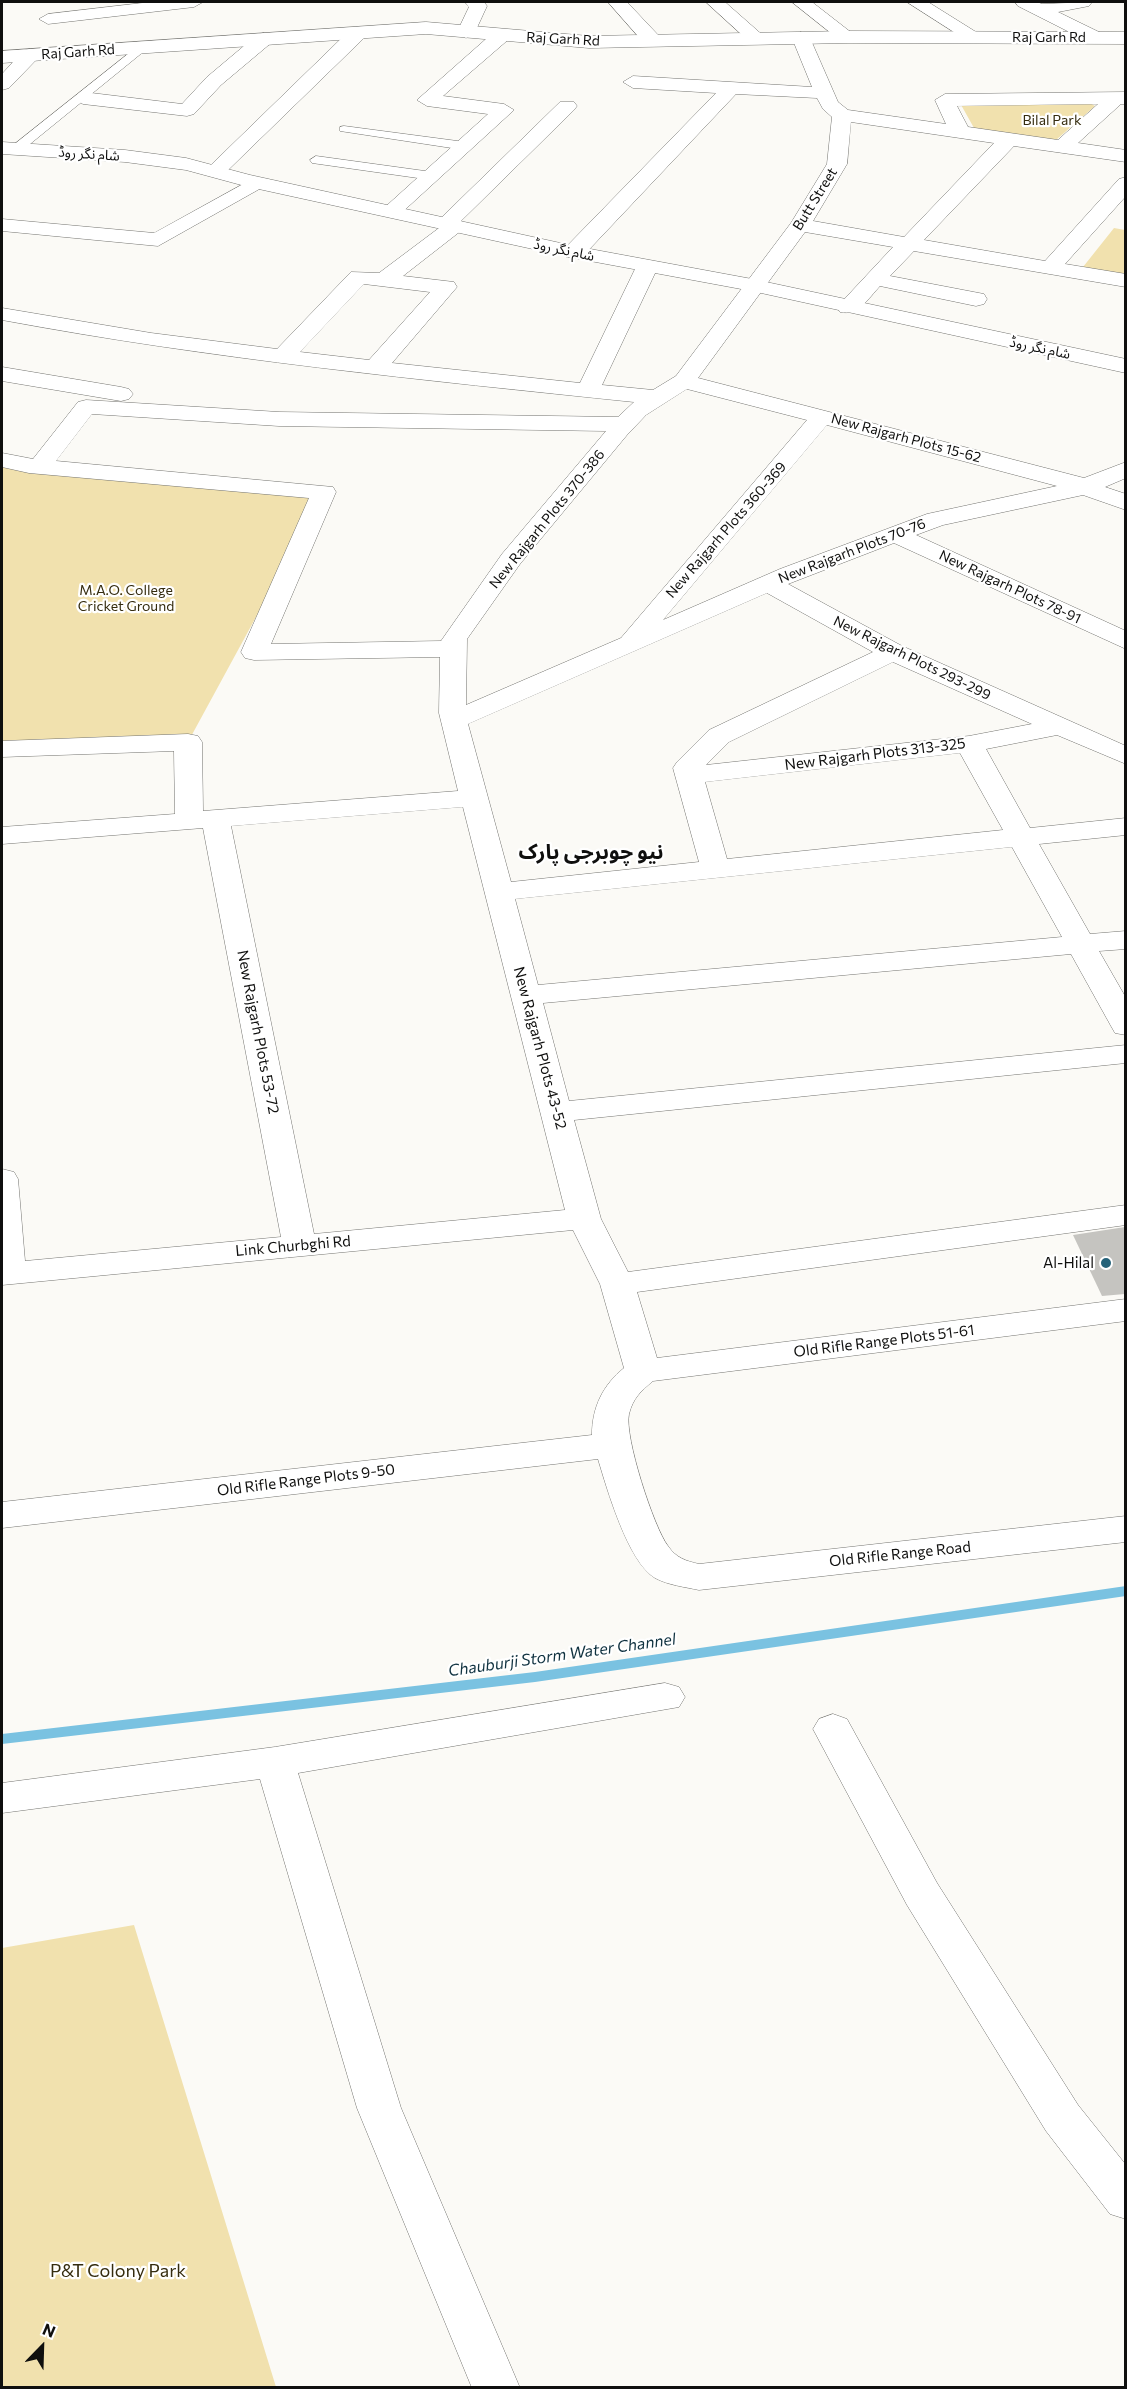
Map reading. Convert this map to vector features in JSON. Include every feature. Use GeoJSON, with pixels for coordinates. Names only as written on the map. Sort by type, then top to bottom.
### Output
{"type":"FeatureCollection","features":[{"type":"Feature","properties":{"kind":"street"},"geometry":{"type":"LineString","coordinates":[[35,2],[74,52]]}},
{"type":"Feature","properties":{"kind":"street"},"geometry":{"type":"LineString","coordinates":[[48,19],[194,2]]}},
{"type":"Feature","properties":{"kind":"street"},"geometry":{"type":"LineString","coordinates":[[466,32],[478,6],[474,2]]}},
{"type":"Feature","properties":{"kind":"street"},"geometry":{"type":"LineString","coordinates":[[617,2],[652,40]]}},
{"type":"Feature","properties":{"kind":"street"},"geometry":{"type":"LineString","coordinates":[[715,2],[758,39]]}},
{"type":"Feature","properties":{"kind":"street"},"geometry":{"type":"LineString","coordinates":[[801,2],[848,37]]}},
{"type":"Feature","properties":{"kind":"street"},"geometry":{"type":"LineString","coordinates":[[916,2],[975,37]]}},
{"type":"Feature","properties":{"kind":"street"},"geometry":{"type":"LineString","coordinates":[[1032,6],[1083,2]]}},
{"type":"Feature","properties":{"kind":"street"},"geometry":{"type":"LineString","coordinates":[[1032,6],[1094,37]]}},
{"type":"Feature","properties":{"kind":"street","name":"Raj Garh Rd"},"geometry":{"type":"LineString","coordinates":[[2,57],[426,28],[590,42],[848,37],[1125,38]]}},
{"type":"Feature","properties":{"kind":"street"},"geometry":{"type":"LineString","coordinates":[[217,170],[358,33]]}},
{"type":"Feature","properties":{"kind":"street"},"geometry":{"type":"LineString","coordinates":[[391,212],[504,110],[427,100],[502,34]]}},
{"type":"Feature","properties":{"kind":"street"},"geometry":{"type":"LineString","coordinates":[[801,38],[830,105],[842,115],[959,130],[1125,156]]}},
{"type":"Feature","properties":{"kind":"street"},"geometry":{"type":"LineString","coordinates":[[82,98],[187,110],[214,81],[264,39]]}},
{"type":"Feature","properties":{"kind":"street"},"geometry":{"type":"LineString","coordinates":[[2,84],[30,55]]}},
{"type":"Feature","properties":{"kind":"street"},"geometry":{"type":"LineString","coordinates":[[633,82],[824,93]]}},
{"type":"Feature","properties":{"kind":"street"},"geometry":{"type":"LineString","coordinates":[[574,252],[730,88]]}},
{"type":"Feature","properties":{"kind":"street"},"geometry":{"type":"LineString","coordinates":[[959,130],[945,100],[1121,97]]}},
{"type":"Feature","properties":{"kind":"street"},"geometry":{"type":"LineString","coordinates":[[1063,146],[1121,97]]}},
{"type":"Feature","properties":{"kind":"street"},"geometry":{"type":"LineString","coordinates":[[383,280],[450,225],[567,106]]}},
{"type":"Feature","properties":{"kind":"street","name":"Butt Street"},"geometry":{"type":"LineString","coordinates":[[684,381],[752,285],[800,225],[837,164],[842,115]]}},
{"type":"Feature","properties":{"kind":"street"},"geometry":{"type":"LineString","coordinates":[[848,307],[912,244],[1010,138]]}},
{"type":"Feature","properties":{"kind":"street","name":"شام نگر روڈ"},"geometry":{"type":"LineString","coordinates":[[8,149],[124,156],[217,170],[256,183],[574,252],[752,285],[1125,366]]}},
{"type":"Feature","properties":{"kind":"street"},"geometry":{"type":"LineString","coordinates":[[2,225],[158,240],[256,183]]}},
{"type":"Feature","properties":{"kind":"street"},"geometry":{"type":"LineString","coordinates":[[1050,268],[1106,217],[1125,183]]}},
{"type":"Feature","properties":{"kind":"street"},"geometry":{"type":"LineString","coordinates":[[800,225],[1125,281]]}},
{"type":"Feature","properties":{"kind":"street"},"geometry":{"type":"LineString","coordinates":[[588,390],[647,267]]}},
{"type":"Feature","properties":{"kind":"street"},"geometry":{"type":"LineString","coordinates":[[283,357],[359,277],[446,287],[375,368]]}},
{"type":"Feature","properties":{"kind":"street"},"geometry":{"type":"LineString","coordinates":[[875,279],[976,299]]}},
{"type":"Feature","properties":{"kind":"street"},"geometry":{"type":"LineString","coordinates":[[2,314],[151,340],[283,357],[659,398]]}},
{"type":"Feature","properties":{"kind":"street"},"geometry":{"type":"LineString","coordinates":[[2,374],[130,396]]}},
{"type":"Feature","properties":{"kind":"street","name":"New Rajgarh Plots 370-386"},"geometry":{"type":"LineString","coordinates":[[454,720],[454,639],[511,559],[625,424],[638,410],[684,381]]}},
{"type":"Feature","properties":{"kind":"street","name":"New Rajgarh Plots 15-62"},"geometry":{"type":"LineString","coordinates":[[684,381],[1084,487],[1125,503]]}},
{"type":"Feature","properties":{"kind":"street"},"geometry":{"type":"LineString","coordinates":[[39,466],[86,407],[279,419],[625,424]]}},
{"type":"Feature","properties":{"kind":"street","name":"New Rajgarh Plots 360-369"},"geometry":{"type":"LineString","coordinates":[[629,643],[823,416]]}},
{"type":"Feature","properties":{"kind":"street"},"geometry":{"type":"LineString","coordinates":[[2,460],[39,466],[324,492],[254,652],[454,649]]}},
{"type":"Feature","properties":{"kind":"street","name":"New Rajgarh Plots 70-76"},"geometry":{"type":"LineString","coordinates":[[454,720],[767,584],[895,534],[936,519],[1084,487],[1125,469]]}},
{"type":"Feature","properties":{"kind":"street","name":"New Rajgarh Plots 78-91"},"geometry":{"type":"LineString","coordinates":[[895,534],[1125,640]]}},
{"type":"Feature","properties":{"kind":"street","name":"New Rajgarh Plots 293-299"},"geometry":{"type":"LineString","coordinates":[[767,584],[893,652],[1125,756]]}},
{"type":"Feature","properties":{"kind":"street"},"geometry":{"type":"LineString","coordinates":[[715,869],[687,768],[719,736],[893,652]]}},
{"type":"Feature","properties":{"kind":"street","name":"New Rajgarh Plots 43-52"},"geometry":{"type":"LineString","coordinates":[[454,720],[584,1219],[617,1284],[643,1371]]}},
{"type":"Feature","properties":{"kind":"street","name":"New Rajgarh Plots 313-325"},"geometry":{"type":"LineString","coordinates":[[690,775],[969,744],[1059,728]]}},
{"type":"Feature","properties":{"kind":"street","name":"New Rajgarh Plots 53-72"},"geometry":{"type":"LineString","coordinates":[[2,749],[188,742],[203,820],[299,1245]]}},
{"type":"Feature","properties":{"kind":"street"},"geometry":{"type":"LineString","coordinates":[[969,744],[1125,1026]]}},
{"type":"Feature","properties":{"kind":"street"},"geometry":{"type":"LineString","coordinates":[[2,836],[473,798]]}},
{"type":"Feature","properties":{"kind":"street"},"geometry":{"type":"LineString","coordinates":[[498,892],[1125,826]]}},
{"type":"Feature","properties":{"kind":"street"},"geometry":{"type":"LineString","coordinates":[[526,995],[1125,940]]}},
{"type":"Feature","properties":{"kind":"street"},"geometry":{"type":"LineString","coordinates":[[557,1112],[1125,1054]]}},
{"type":"Feature","properties":{"kind":"street"},"geometry":{"type":"LineString","coordinates":[[2,1179],[5,1274]]}},
{"type":"Feature","properties":{"kind":"street"},"geometry":{"type":"LineString","coordinates":[[617,1284],[1125,1215]]}},
{"type":"Feature","properties":{"kind":"street","name":"Link Churbghi Rd"},"geometry":{"type":"LineString","coordinates":[[5,1274],[584,1219]]}},
{"type":"Feature","properties":{"kind":"street","name":"Old Rifle Range Plots 51-61"},"geometry":{"type":"LineString","coordinates":[[643,1371],[1125,1310]]}},
{"type":"Feature","properties":{"kind":"street"},"geometry":{"type":"LineString","coordinates":[[610,1445],[611,1415],[618,1394],[632,1378],[643,1371]]}},
{"type":"Feature","properties":{"kind":"street","name":"Old Rifle Range Plots 9-50"},"geometry":{"type":"LineString","coordinates":[[2,1515],[610,1445]]}},
{"type":"Feature","properties":{"kind":"street","name":"Old Rifle Range Road"},"geometry":{"type":"LineString","coordinates":[[610,1445],[649,1550],[662,1564],[675,1572],[699,1577],[1125,1529]]}},
{"type":"Feature","properties":{"kind":"street"},"geometry":{"type":"LineString","coordinates":[[2,1798],[275,1762],[666,1697]]}},
{"type":"Feature","properties":{"kind":"street"},"geometry":{"type":"LineString","coordinates":[[833,1729],[928,1904],[1062,2118],[1125,2200]]}},
{"type":"Feature","properties":{"kind":"street"},"geometry":{"type":"LineString","coordinates":[[275,1762],[379,2109],[496,2388]]}},
{"type":"Feature","properties":{"kind":"lane"},"geometry":{"type":"LineString","coordinates":[[8,149],[82,98],[142,48]]}},
{"type":"Feature","properties":{"kind":"lane"},"geometry":{"type":"LineString","coordinates":[[344,129],[465,146]]}},
{"type":"Feature","properties":{"kind":"lane"},"geometry":{"type":"LineString","coordinates":[[316,160],[432,176]]}},
{"type":"Feature","properties":{"kind":"green space","name":"Bilal Park"},"geometry":{"type":"Polygon","coordinates":[[[1088,102],[1095,106],[1056,140],[974,128],[960,103],[1088,102]]]}},
{"type":"Feature","properties":{"kind":"green space"},"geometry":{"type":"Polygon","coordinates":[[[1114,228],[1125,230],[1125,275],[1083,267],[1114,228]]]}},
{"type":"Feature","properties":{"kind":"green space","name":"M.A.O. College Cricket Ground"},"geometry":{"type":"Polygon","coordinates":[[[2,459],[39,467],[324,492],[188,742],[2,749],[2,459]]]}},
{"type":"Feature","properties":{"kind":"green space","name":"P&T Colony Park"},"geometry":{"type":"Polygon","coordinates":[[[134,1925],[276,2387],[2,2387],[2,1948],[134,1925]]]}},
{"type":"Feature","properties":{"kind":"building","name":"Al-Hilal"},"geometry":{"type":"Polygon","coordinates":[[[1125,1227],[1125,1294],[1102,1296],[1073,1235],[1125,1227]]]}},
{"type":"Feature","properties":{"kind":"waterway","name":"Chauburji Storm Water Channel"},"geometry":{"type":"LineString","coordinates":[[2,1739],[535,1677],[1126,1591]]}},
{"type":"Feature","properties":{"kind":"place","name":"Al-Hilal"},"geometry":{"type":"Point","coordinates":[1106,1263]}},
{"type":"Feature","properties":{"kind":"district","name":"نیو چوبرجی پارک"},"geometry":{"type":"Point","coordinates":[591,852]}}]}
